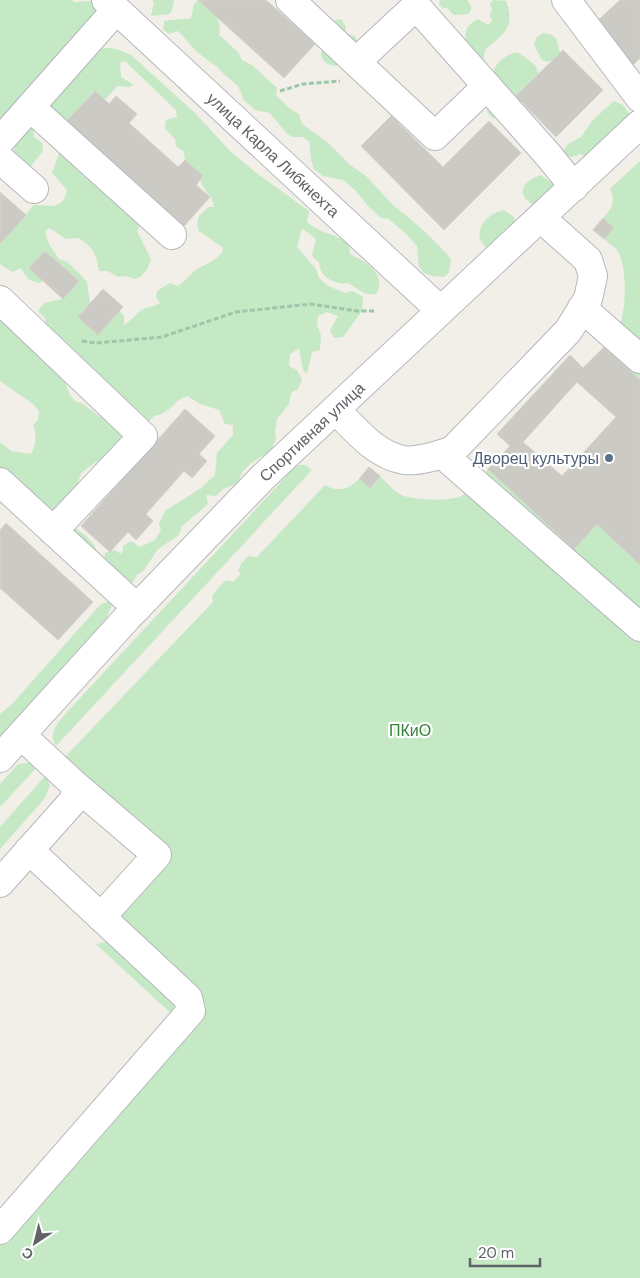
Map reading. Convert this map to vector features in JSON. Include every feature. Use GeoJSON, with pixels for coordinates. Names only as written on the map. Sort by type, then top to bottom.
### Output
{"type":"FeatureCollection","features":[{"type":"Feature","properties":{"kind":"street"},"geometry":{"type":"LineString","coordinates":[[290,0],[435,136],[487,86]]}},
{"type":"Feature","properties":{"kind":"street"},"geometry":{"type":"LineString","coordinates":[[366,71],[416,2],[574,187]]}},
{"type":"Feature","properties":{"kind":"street"},"geometry":{"type":"LineString","coordinates":[[0,141],[30,107],[111,5]]}},
{"type":"Feature","properties":{"kind":"street","name":"улица Карла Либкнехта"},"geometry":{"type":"LineString","coordinates":[[111,5],[440,310]]}},
{"type":"Feature","properties":{"kind":"street"},"geometry":{"type":"LineString","coordinates":[[579,5],[640,98]]}},
{"type":"Feature","properties":{"kind":"street"},"geometry":{"type":"LineString","coordinates":[[30,107],[172,235]]}},
{"type":"Feature","properties":{"kind":"street","name":"Спортивная улица"},"geometry":{"type":"LineString","coordinates":[[0,758],[136,608],[264,477],[640,124]]}},
{"type":"Feature","properties":{"kind":"street"},"geometry":{"type":"LineString","coordinates":[[0,159],[34,189]]}},
{"type":"Feature","properties":{"kind":"street"},"geometry":{"type":"LineString","coordinates":[[336,410],[376,449],[404,460],[434,457],[453,450],[568,331],[588,299],[593,276],[588,260],[541,218]]}},
{"type":"Feature","properties":{"kind":"street"},"geometry":{"type":"LineString","coordinates":[[0,300],[143,436],[53,531]]}},
{"type":"Feature","properties":{"kind":"street"},"geometry":{"type":"LineString","coordinates":[[582,308],[640,359]]}},
{"type":"Feature","properties":{"kind":"street"},"geometry":{"type":"LineString","coordinates":[[442,454],[640,627]]}},
{"type":"Feature","properties":{"kind":"street"},"geometry":{"type":"LineString","coordinates":[[0,482],[136,608]]}},
{"type":"Feature","properties":{"kind":"street"},"geometry":{"type":"LineString","coordinates":[[21,735],[75,785],[158,855],[101,917]]}},
{"type":"Feature","properties":{"kind":"street"},"geometry":{"type":"LineString","coordinates":[[0,883],[73,801],[76,794],[75,785]]}},
{"type":"Feature","properties":{"kind":"street"},"geometry":{"type":"LineString","coordinates":[[0,1230],[191,1011],[188,998],[29,850]]}},
{"type":"Feature","properties":{"kind":"path"},"geometry":{"type":"LineString","coordinates":[[280,91],[302,84],[346,80],[366,71]]}},
{"type":"Feature","properties":{"kind":"path"},"geometry":{"type":"LineString","coordinates":[[77,340],[96,343],[162,337],[236,312],[311,304],[357,311],[376,311]]}},
{"type":"Feature","properties":{"kind":"green space"},"geometry":{"type":"Polygon","coordinates":[[[0,0],[72,0],[74,2],[91,1],[100,3],[99,49],[112,48],[131,55],[195,113],[230,151],[255,172],[309,211],[307,222],[349,245],[350,254],[368,265],[379,280],[376,294],[367,294],[347,283],[335,282],[328,278],[321,270],[319,262],[312,256],[316,239],[302,228],[297,247],[316,269],[319,278],[328,286],[345,293],[353,291],[363,297],[362,311],[343,337],[334,338],[330,330],[338,316],[327,312],[318,316],[317,324],[321,336],[320,350],[312,352],[307,374],[303,370],[299,348],[290,354],[289,366],[297,370],[302,379],[298,389],[291,393],[289,404],[277,419],[276,439],[271,451],[255,460],[243,472],[238,483],[223,489],[216,496],[206,495],[208,504],[182,526],[179,535],[158,549],[144,570],[124,589],[70,529],[75,528],[86,536],[93,543],[99,556],[104,559],[105,553],[115,550],[121,554],[123,546],[131,541],[140,547],[155,540],[161,530],[159,524],[165,511],[201,488],[215,475],[217,453],[233,435],[233,425],[225,424],[219,410],[198,403],[188,396],[182,398],[165,412],[154,416],[106,465],[96,462],[81,473],[78,482],[82,494],[55,520],[0,482],[0,442],[11,451],[31,454],[35,440],[33,425],[38,420],[39,411],[33,404],[0,381],[0,314],[47,330],[45,318],[38,311],[44,303],[63,299],[79,281],[45,251],[29,268],[44,281],[38,283],[28,279],[21,268],[12,272],[0,264],[0,244],[34,205],[50,206],[59,204],[65,197],[67,190],[52,173],[59,153],[67,153],[143,221],[137,231],[151,259],[147,270],[140,277],[134,279],[127,276],[118,277],[108,271],[99,271],[94,252],[79,238],[66,239],[49,228],[45,232],[49,244],[59,259],[67,262],[87,282],[90,304],[78,317],[98,335],[119,311],[124,315],[124,325],[140,311],[160,303],[156,297],[157,291],[170,283],[178,286],[196,270],[221,254],[223,251],[222,247],[199,231],[197,225],[199,216],[208,207],[214,207],[213,203],[200,180],[203,176],[185,160],[184,152],[176,146],[175,139],[165,128],[166,120],[177,117],[176,110],[126,62],[122,61],[120,64],[121,77],[134,85],[129,87],[117,86],[105,100],[94,91],[68,121],[77,130],[74,132],[33,127],[34,137],[42,143],[43,151],[30,167],[24,170],[13,155],[15,146],[22,135],[0,141],[0,0]],[[71,380],[66,385],[75,401],[83,404],[99,416],[120,424],[71,380]]]}},
{"type":"Feature","properties":{"kind":"green space"},"geometry":{"type":"Polygon","coordinates":[[[152,0],[174,0],[170,14],[151,16],[154,3],[152,0]]]}},
{"type":"Feature","properties":{"kind":"green space"},"geometry":{"type":"Polygon","coordinates":[[[198,0],[218,19],[219,35],[238,52],[242,60],[253,66],[277,88],[276,95],[290,109],[299,114],[302,124],[327,142],[350,165],[366,176],[392,204],[422,229],[446,253],[451,260],[449,272],[444,277],[424,273],[419,267],[417,246],[389,219],[381,218],[343,180],[323,176],[314,169],[309,141],[302,137],[293,137],[287,134],[270,113],[255,110],[244,100],[238,86],[197,52],[178,31],[169,34],[163,29],[164,21],[191,18],[194,4],[198,0]]]}},
{"type":"Feature","properties":{"kind":"green space"},"geometry":{"type":"Polygon","coordinates":[[[440,0],[467,0],[471,10],[468,14],[454,15],[447,8],[439,5],[440,0]]]}},
{"type":"Feature","properties":{"kind":"green space"},"geometry":{"type":"Polygon","coordinates":[[[493,0],[506,1],[510,18],[503,34],[485,50],[483,63],[465,47],[466,33],[468,27],[478,19],[488,25],[492,21],[490,4],[493,0]]]}},
{"type":"Feature","properties":{"kind":"green space"},"geometry":{"type":"Polygon","coordinates":[[[341,19],[346,27],[345,33],[355,36],[359,47],[336,66],[330,65],[322,59],[321,53],[326,45],[331,21],[341,19]]]}},
{"type":"Feature","properties":{"kind":"green space"},"geometry":{"type":"Polygon","coordinates":[[[543,33],[550,34],[556,38],[560,53],[547,62],[542,60],[534,45],[537,37],[543,33]]]}},
{"type":"Feature","properties":{"kind":"green space"},"geometry":{"type":"Polygon","coordinates":[[[518,52],[536,66],[538,74],[516,96],[522,102],[518,111],[505,119],[492,118],[487,112],[488,93],[495,67],[508,55],[518,52]]]}},
{"type":"Feature","properties":{"kind":"green space"},"geometry":{"type":"Polygon","coordinates":[[[614,101],[623,105],[630,115],[589,158],[580,154],[572,157],[565,155],[564,150],[568,144],[581,137],[593,120],[614,101]]]}},
{"type":"Feature","properties":{"kind":"green space"},"geometry":{"type":"Polygon","coordinates":[[[640,161],[640,380],[604,347],[621,321],[625,286],[621,258],[617,250],[604,239],[614,228],[603,218],[609,211],[613,201],[610,189],[640,161]]]}},
{"type":"Feature","properties":{"kind":"green space"},"geometry":{"type":"Polygon","coordinates":[[[541,175],[555,186],[534,206],[524,197],[523,188],[529,181],[541,175]]]}},
{"type":"Feature","properties":{"kind":"green space"},"geometry":{"type":"Polygon","coordinates":[[[504,210],[513,216],[516,223],[493,252],[485,247],[481,241],[480,228],[489,217],[504,210]]]}},
{"type":"Feature","properties":{"kind":"green space"},"geometry":{"type":"Polygon","coordinates":[[[305,465],[312,470],[56,746],[53,732],[67,712],[295,467],[305,465]]]}},
{"type":"Feature","properties":{"kind":"green space","name":"ПКиО"},"geometry":{"type":"Polygon","coordinates":[[[488,469],[574,549],[597,524],[640,565],[640,1278],[0,1278],[0,1242],[206,1005],[111,921],[171,853],[65,757],[213,602],[212,596],[219,587],[226,580],[233,582],[241,574],[238,570],[248,556],[257,557],[325,485],[334,489],[343,489],[359,479],[370,488],[380,476],[394,490],[404,496],[425,499],[451,499],[467,492],[488,469]]]}},
{"type":"Feature","properties":{"kind":"green space"},"geometry":{"type":"Polygon","coordinates":[[[114,600],[101,632],[0,750],[0,714],[12,704],[101,604],[114,600]]]}},
{"type":"Feature","properties":{"kind":"green space"},"geometry":{"type":"Polygon","coordinates":[[[30,763],[37,767],[0,807],[0,784],[17,765],[30,763]]]}},
{"type":"Feature","properties":{"kind":"green space"},"geometry":{"type":"Polygon","coordinates":[[[46,775],[50,785],[45,798],[0,849],[0,827],[46,775]]]}},
{"type":"Feature","properties":{"kind":"green space"},"geometry":{"type":"Polygon","coordinates":[[[115,942],[176,1001],[176,1018],[96,944],[115,942]]]}},
{"type":"Feature","properties":{"kind":"building"},"geometry":{"type":"Polygon","coordinates":[[[198,0],[266,0],[315,44],[284,78],[198,0]]]}},
{"type":"Feature","properties":{"kind":"building"},"geometry":{"type":"Polygon","coordinates":[[[620,0],[640,0],[640,58],[632,66],[593,25],[620,0]]]}},
{"type":"Feature","properties":{"kind":"building"},"geometry":{"type":"Polygon","coordinates":[[[563,50],[603,90],[556,137],[516,96],[563,50]]]}},
{"type":"Feature","properties":{"kind":"building"},"geometry":{"type":"Polygon","coordinates":[[[95,91],[109,104],[116,96],[137,114],[129,123],[178,167],[185,160],[203,176],[196,185],[210,197],[184,226],[67,121],[95,91]]]}},
{"type":"Feature","properties":{"kind":"building"},"geometry":{"type":"Polygon","coordinates":[[[391,116],[443,167],[489,121],[521,153],[444,230],[361,146],[391,116]]]}},
{"type":"Feature","properties":{"kind":"building"},"geometry":{"type":"Polygon","coordinates":[[[0,192],[26,215],[0,244],[0,192]]]}},
{"type":"Feature","properties":{"kind":"building"},"geometry":{"type":"Polygon","coordinates":[[[603,218],[614,228],[604,239],[593,230],[603,218]]]}},
{"type":"Feature","properties":{"kind":"building"},"geometry":{"type":"Polygon","coordinates":[[[45,251],[79,281],[63,299],[29,268],[45,251]]]}},
{"type":"Feature","properties":{"kind":"building"},"geometry":{"type":"Polygon","coordinates":[[[103,289],[123,307],[98,335],[78,317],[103,289]]]}},
{"type":"Feature","properties":{"kind":"building","name":"Дворец культуры"},"geometry":{"type":"Polygon","coordinates":[[[604,347],[640,380],[640,565],[597,524],[574,549],[488,469],[510,446],[497,434],[570,355],[583,368],[604,347]],[[577,382],[523,442],[562,476],[616,417],[577,382]]]}},
{"type":"Feature","properties":{"kind":"building"},"geometry":{"type":"Polygon","coordinates":[[[185,409],[215,436],[199,454],[207,461],[192,478],[184,471],[146,514],[153,521],[136,540],[128,532],[110,552],[81,526],[185,409]]]}},
{"type":"Feature","properties":{"kind":"building"},"geometry":{"type":"Polygon","coordinates":[[[369,467],[380,476],[370,488],[359,479],[369,467]]]}},
{"type":"Feature","properties":{"kind":"building"},"geometry":{"type":"Polygon","coordinates":[[[6,523],[93,602],[58,640],[0,588],[0,530],[6,523]]]}},
{"type":"Feature","properties":{"kind":"place","name":"Дворец культуры"},"geometry":{"type":"Point","coordinates":[609,458]}}]}
